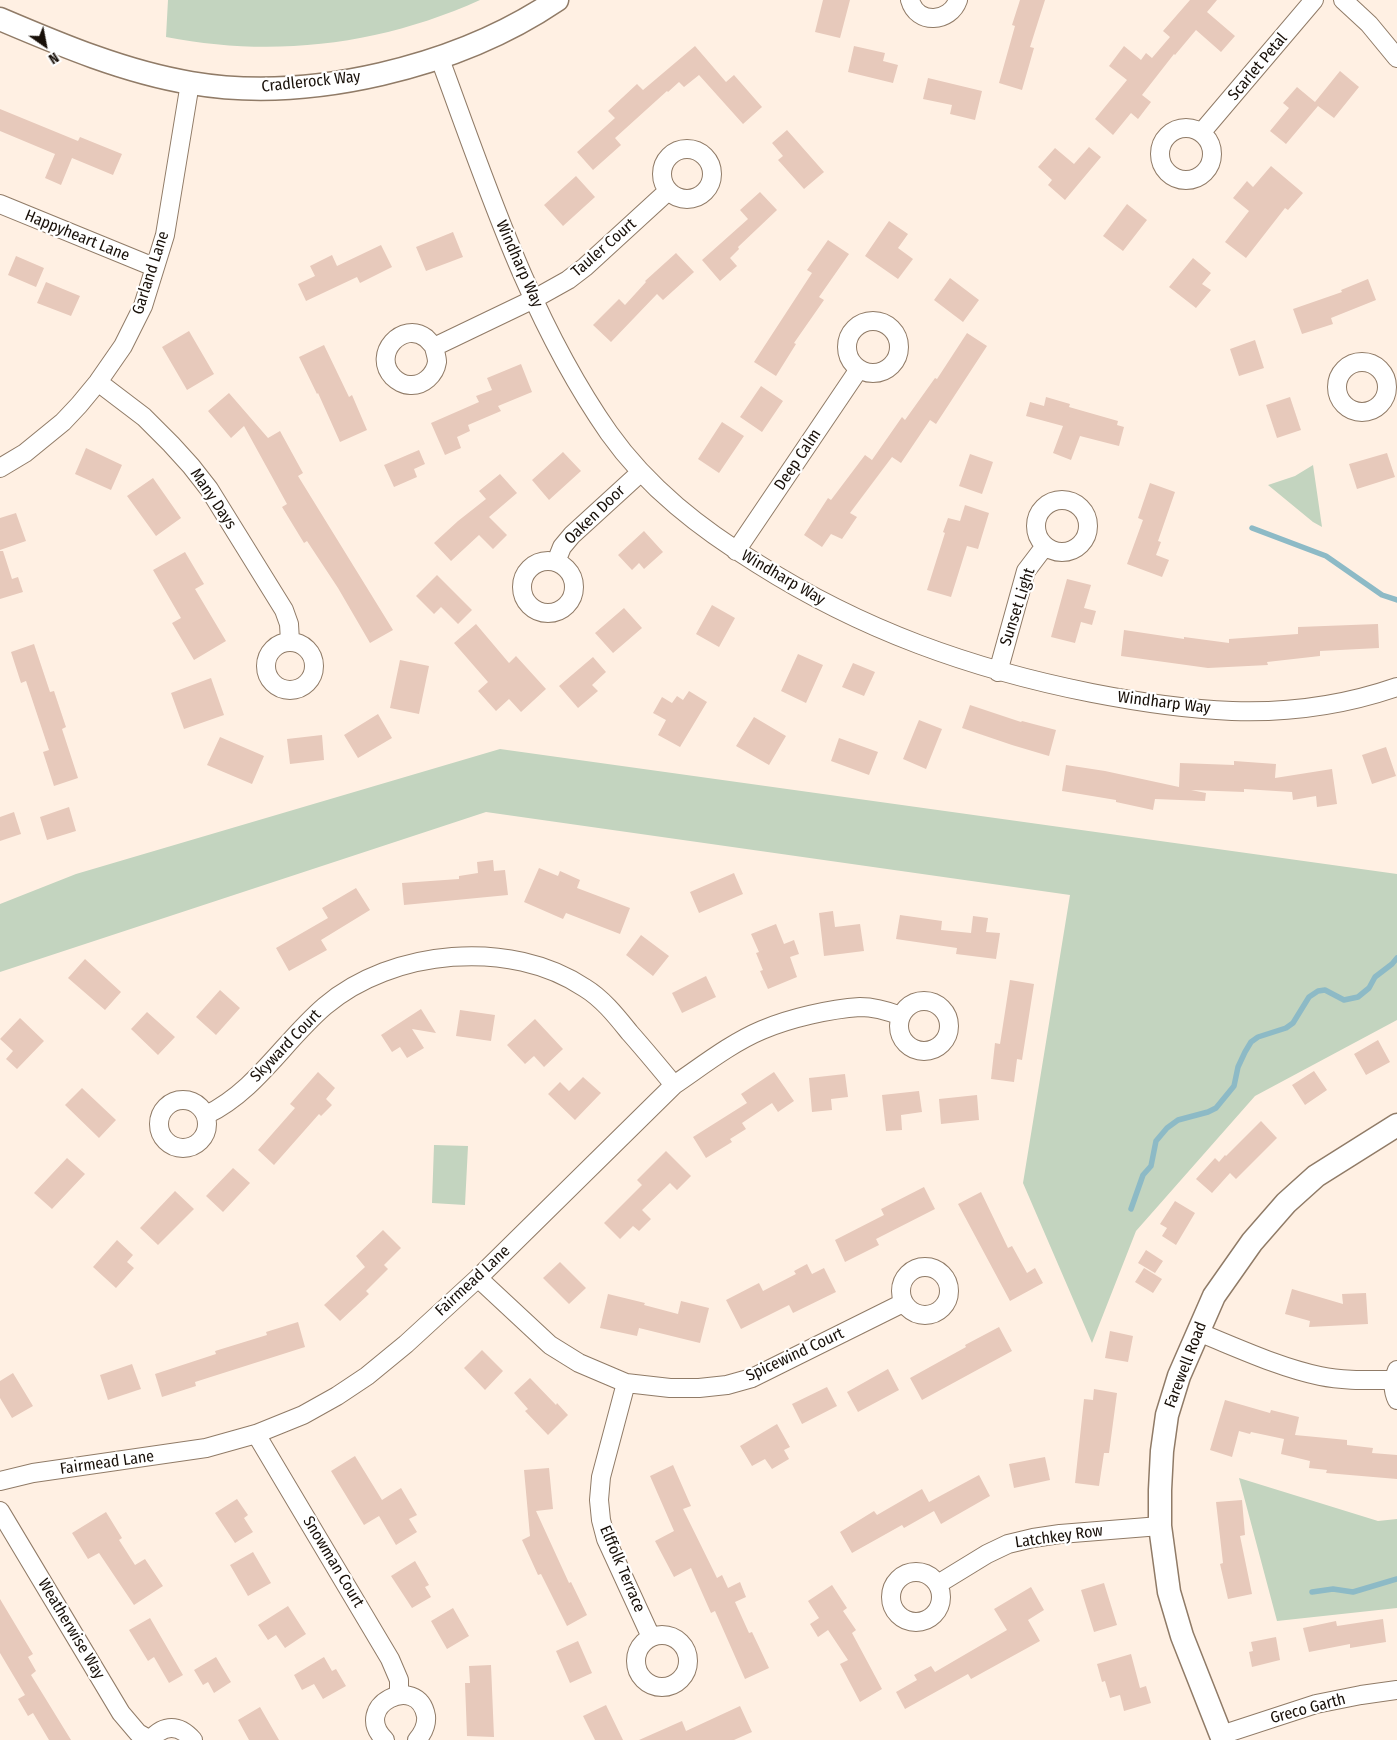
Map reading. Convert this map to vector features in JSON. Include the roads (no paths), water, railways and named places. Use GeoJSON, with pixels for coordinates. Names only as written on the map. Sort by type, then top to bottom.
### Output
{"type":"FeatureCollection","features":[{"type":"Feature","properties":{"kind":"street","name":"Cradlerock Way"},"geometry":{"type":"LineString","coordinates":[[0,20],[112,62],[190,83],[253,88],[295,87],[361,78],[440,58],[483,40],[557,0]]}},
{"type":"Feature","properties":{"kind":"street"},"geometry":{"type":"LineString","coordinates":[[910,0],[917,12],[928,18],[937,18],[949,13],[956,6],[958,0]]}},
{"type":"Feature","properties":{"kind":"street","name":"Scarlet Petal"},"geometry":{"type":"LineString","coordinates":[[1201,133],[1314,0]]}},
{"type":"Feature","properties":{"kind":"street"},"geometry":{"type":"LineString","coordinates":[[1343,0],[1369,24],[1397,58]]}},
{"type":"Feature","properties":{"kind":"street","name":"Windharp Way"},"geometry":{"type":"LineString","coordinates":[[440,58],[498,220],[534,299],[562,354],[589,400],[610,433],[641,472],[674,505],[736,551],[794,587],[841,611],[917,644],[998,672],[1117,698],[1233,711],[1288,709],[1338,703],[1397,687]]}},
{"type":"Feature","properties":{"kind":"street","name":"Garland Lane"},"geometry":{"type":"LineString","coordinates":[[0,468],[25,453],[63,422],[98,382],[123,346],[143,306],[165,235],[190,83]]}},
{"type":"Feature","properties":{"kind":"street","name":"Tauler Court"},"geometry":{"type":"LineString","coordinates":[[434,347],[534,299],[568,280],[585,267],[668,191]]}},
{"type":"Feature","properties":{"kind":"street","name":"Happyheart Lane"},"geometry":{"type":"LineString","coordinates":[[0,204],[154,267]]}},
{"type":"Feature","properties":{"kind":"street","name":"Deep Calm"},"geometry":{"type":"LineString","coordinates":[[736,551],[859,369]]}},
{"type":"Feature","properties":{"kind":"street","name":"Many Days"},"geometry":{"type":"LineString","coordinates":[[98,382],[144,417],[171,444],[209,489],[284,610],[289,624],[290,641]]}},
{"type":"Feature","properties":{"kind":"street","name":"Oaken Door"},"geometry":{"type":"LineString","coordinates":[[556,562],[562,547],[572,535],[641,472]]}},
{"type":"Feature","properties":{"kind":"street","name":"Sunset Light"},"geometry":{"type":"LineString","coordinates":[[998,672],[1026,571],[1045,546]]}},
{"type":"Feature","properties":{"kind":"street","name":"Skyward Court"},"geometry":{"type":"LineString","coordinates":[[206,1115],[220,1108],[242,1092],[306,1022],[346,991],[401,966],[429,959],[457,956],[484,956],[513,960],[541,967],[584,987],[599,998],[616,1016],[674,1085]]}},
{"type":"Feature","properties":{"kind":"street","name":"Fairmead Lane"},"geometry":{"type":"LineString","coordinates":[[0,1480],[33,1472],[206,1448],[256,1434],[303,1414],[337,1396],[367,1376],[406,1344],[478,1278],[674,1085],[731,1047],[762,1030],[792,1020],[828,1012],[861,1007],[885,1010],[901,1016]]}},
{"type":"Feature","properties":{"kind":"street","name":"Farewell Road"},"geometry":{"type":"LineString","coordinates":[[1222,1738],[1182,1636],[1169,1592],[1160,1526],[1162,1451],[1167,1415],[1179,1376],[1214,1296],[1252,1242],[1286,1203],[1316,1176],[1397,1125]]}},
{"type":"Feature","properties":{"kind":"street","name":"Spicewind Court"},"geometry":{"type":"LineString","coordinates":[[478,1278],[550,1345],[579,1363],[626,1383],[670,1388],[699,1388],[727,1385],[752,1378],[903,1303]]}},
{"type":"Feature","properties":{"kind":"street"},"geometry":{"type":"LineString","coordinates":[[1198,1332],[1283,1365],[1322,1376],[1359,1380],[1395,1375],[1395,1396],[1397,1400]]}},
{"type":"Feature","properties":{"kind":"street","name":"Elffolk Terrace"},"geometry":{"type":"LineString","coordinates":[[626,1383],[601,1477],[599,1500],[601,1520],[606,1539],[651,1637]]}},
{"type":"Feature","properties":{"kind":"street","name":"Snowman Court"},"geometry":{"type":"LineString","coordinates":[[256,1434],[390,1659],[398,1680],[399,1695]]}},
{"type":"Feature","properties":{"kind":"street","name":"Weatherwise Way"},"geometry":{"type":"LineString","coordinates":[[0,1511],[126,1720],[138,1733],[150,1740],[155,1734],[171,1728],[179,1729],[193,1740]]}},
{"type":"Feature","properties":{"kind":"street","name":"Latchkey Row"},"geometry":{"type":"LineString","coordinates":[[938,1584],[1008,1544],[1060,1534],[1160,1526]]}},
{"type":"Feature","properties":{"kind":"street","name":"Greco Garth"},"geometry":{"type":"LineString","coordinates":[[1222,1738],[1316,1704],[1397,1690]]}},
{"type":"Feature","properties":{"kind":"street"},"geometry":{"type":"LineString","coordinates":[[385,1740],[376,1725],[376,1716],[384,1701],[399,1695],[415,1699],[421,1704],[425,1712],[425,1728],[416,1740]]}},
{"type":"Feature","properties":{"kind":"waterway"},"geometry":{"type":"LineString","coordinates":[[1252,528],[1326,556],[1382,595],[1397,600]]}},
{"type":"Feature","properties":{"kind":"waterway"},"geometry":{"type":"LineString","coordinates":[[1131,1209],[1143,1175],[1151,1166],[1156,1141],[1167,1128],[1178,1120],[1216,1108],[1234,1086],[1238,1067],[1251,1042],[1258,1037],[1286,1028],[1293,1023],[1309,997],[1318,991],[1325,990],[1344,1000],[1358,997],[1369,988],[1375,977],[1397,958]]}},
{"type":"Feature","properties":{"kind":"waterway"},"geometry":{"type":"LineString","coordinates":[[1312,1592],[1333,1589],[1353,1592],[1397,1579]]}}]}
